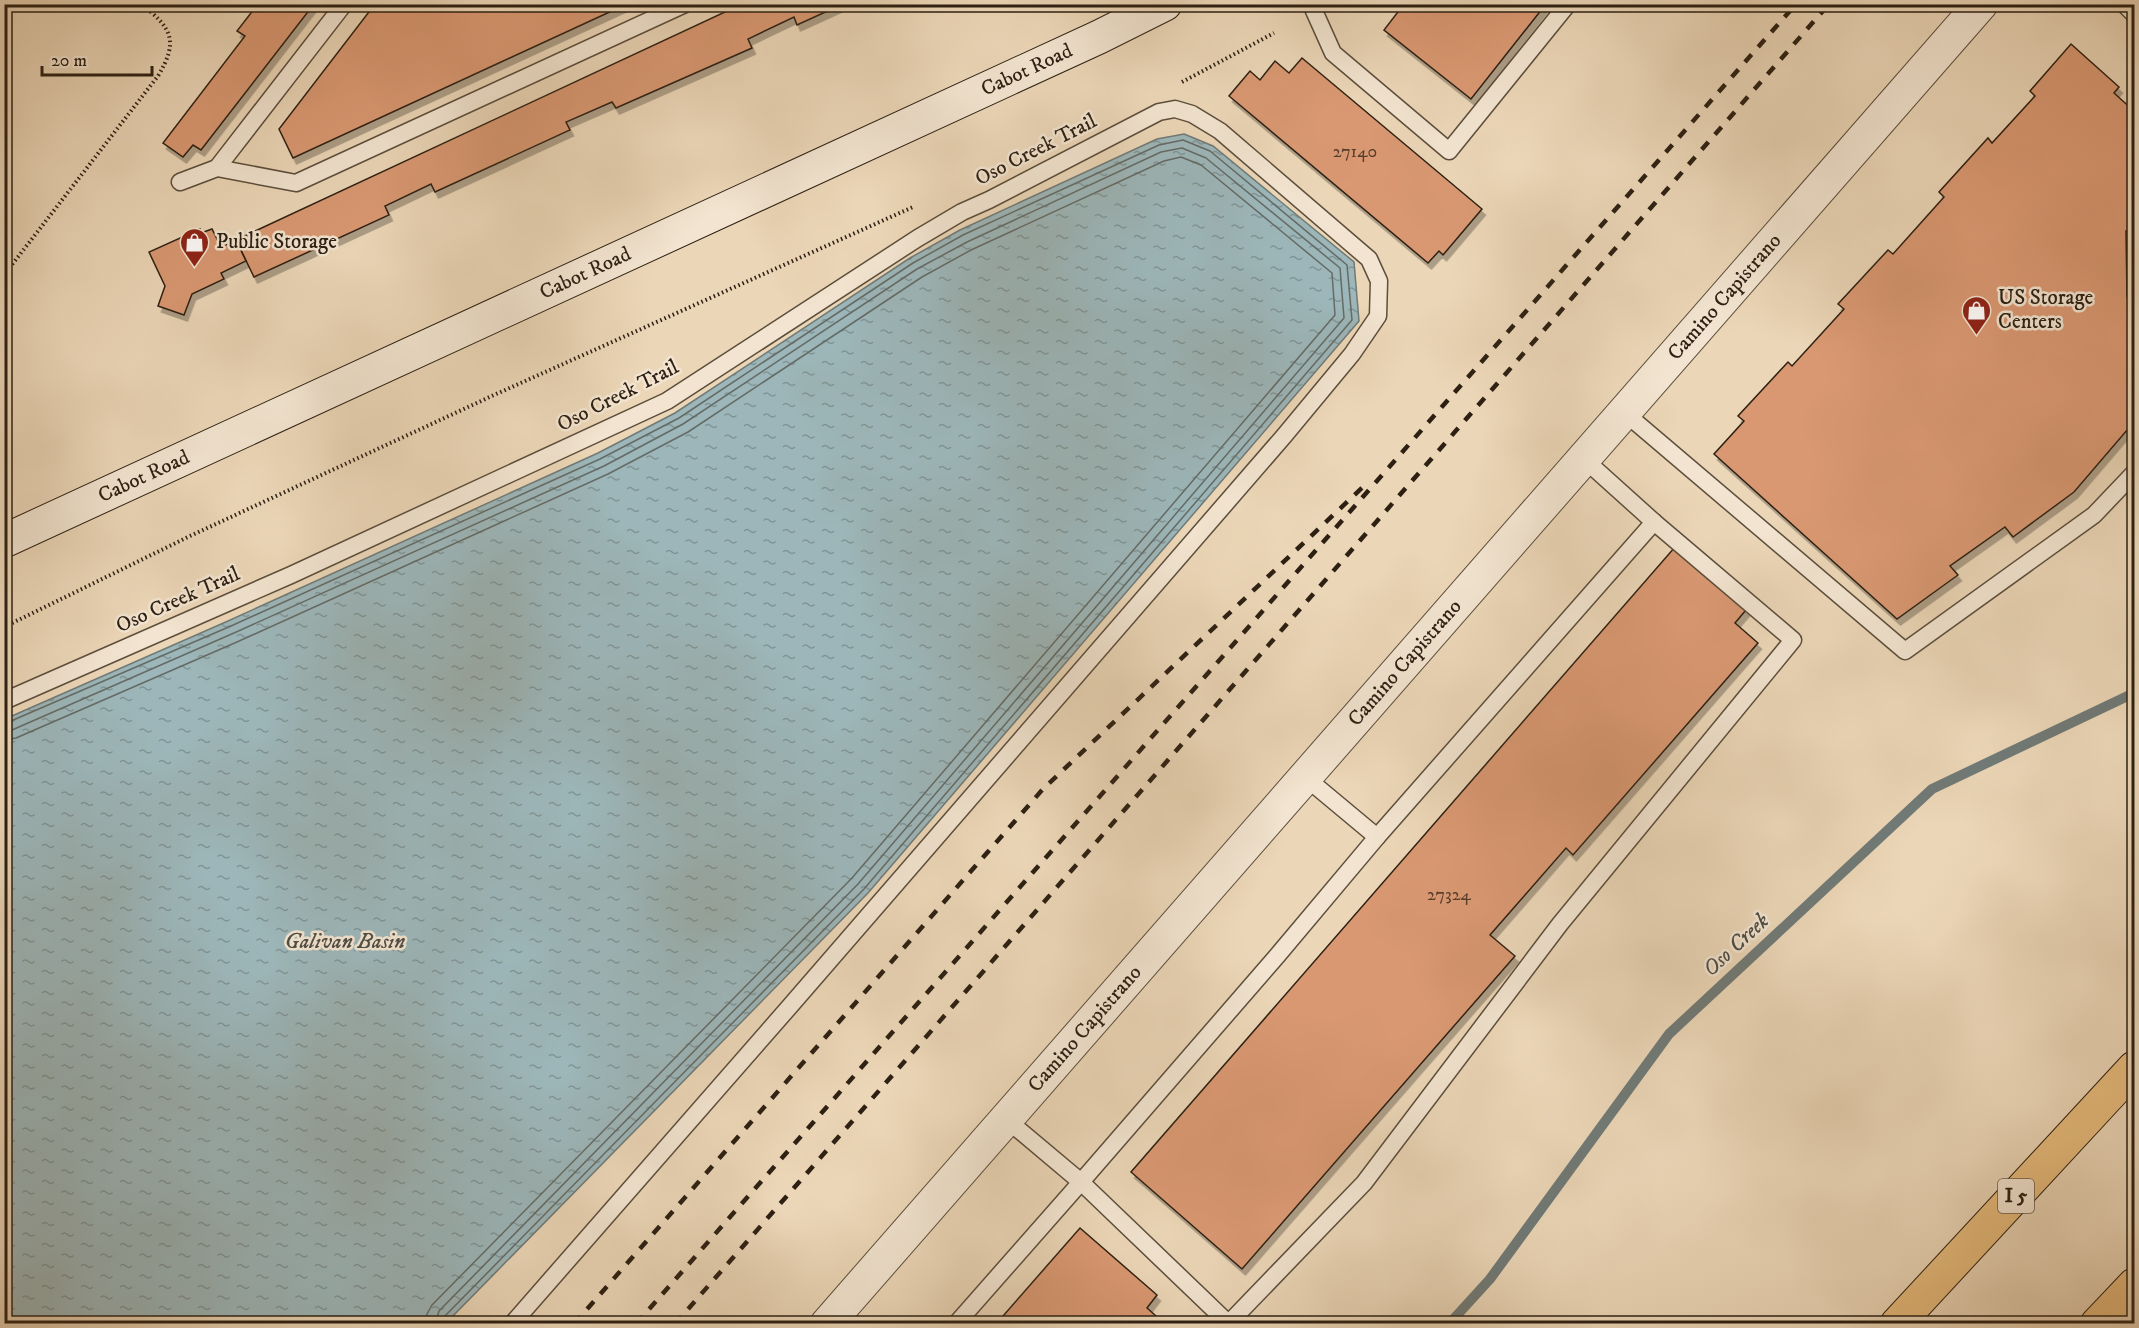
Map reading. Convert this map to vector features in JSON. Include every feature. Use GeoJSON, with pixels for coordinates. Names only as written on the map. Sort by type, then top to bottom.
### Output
{"type":"FeatureCollection","features":[{"type":"Feature","properties":{"kind":"highway","name":"I 5"},"geometry":{"type":"LineString","coordinates":[[1897,1323],[2134,1068]]}},
{"type":"Feature","properties":{"kind":"highway"},"geometry":{"type":"LineString","coordinates":[[2097,1323],[2134,1285]]}},
{"type":"Feature","properties":{"kind":"street","name":"Cabot Road"},"geometry":{"type":"LineString","coordinates":[[4,541],[1099,37],[1165,4]]}},
{"type":"Feature","properties":{"kind":"street","name":"Camino Capistrano"},"geometry":{"type":"LineString","coordinates":[[827,1323],[1981,4]]}},
{"type":"Feature","properties":{"kind":"lane"},"geometry":{"type":"LineString","coordinates":[[217,168],[344,4]]}},
{"type":"Feature","properties":{"kind":"lane"},"geometry":{"type":"LineString","coordinates":[[180,182],[217,168],[296,183],[684,4]]}},
{"type":"Feature","properties":{"kind":"lane"},"geometry":{"type":"LineString","coordinates":[[1311,4],[1333,53],[1449,152],[1568,4]]}},
{"type":"Feature","properties":{"kind":"lane"},"geometry":{"type":"LineString","coordinates":[[2124,4],[2134,14]]}},
{"type":"Feature","properties":{"kind":"lane"},"geometry":{"type":"LineString","coordinates":[[512,1323],[799,996],[1284,436],[1352,354],[1378,316],[1379,280],[1369,259],[1220,131],[1192,114],[1175,109],[1159,112]]}},
{"type":"Feature","properties":{"kind":"lane","name":"Oso Creek Trail"},"geometry":{"type":"LineString","coordinates":[[4,701],[291,575],[667,401],[847,283],[962,212],[1159,112]]}},
{"type":"Feature","properties":{"kind":"lane"},"geometry":{"type":"LineString","coordinates":[[1625,412],[1905,651],[2094,515],[2134,473]]}},
{"type":"Feature","properties":{"kind":"lane"},"geometry":{"type":"LineString","coordinates":[[1006,1119],[1081,1182],[1228,1323],[1364,1183],[1560,924],[1793,640],[1584,459]]}},
{"type":"Feature","properties":{"kind":"lane"},"geometry":{"type":"LineString","coordinates":[[956,1323],[1277,957],[1377,837],[1654,522]]}},
{"type":"Feature","properties":{"kind":"lane"},"geometry":{"type":"LineString","coordinates":[[1305,777],[1377,837]]}},
{"type":"Feature","properties":{"kind":"path"},"geometry":{"type":"LineString","coordinates":[[4,275],[158,76],[169,58],[170,33],[158,18],[141,4]]}},
{"type":"Feature","properties":{"kind":"path"},"geometry":{"type":"LineString","coordinates":[[1159,112],[1172,87],[1274,33]]}},
{"type":"Feature","properties":{"kind":"path"},"geometry":{"type":"LineString","coordinates":[[4,627],[190,536],[494,395],[918,205]]}},
{"type":"Feature","properties":{"kind":"water","name":"Galivan Basin"},"geometry":{"type":"Polygon","coordinates":[[[1184,134],[1213,146],[1354,262],[1359,321],[868,893],[446,1323],[5,1323],[5,719],[228,621],[598,453],[675,413],[910,258],[960,230],[1157,139],[1184,134]]]}},
{"type":"Feature","properties":{"kind":"building"},"geometry":{"type":"Polygon","coordinates":[[[258,4],[314,4],[201,150],[193,145],[183,157],[163,143],[245,36],[237,31],[258,4]]]}},
{"type":"Feature","properties":{"kind":"building"},"geometry":{"type":"Polygon","coordinates":[[[375,4],[627,4],[293,158],[279,129],[375,4]]]}},
{"type":"Feature","properties":{"kind":"building"},"geometry":{"type":"Polygon","coordinates":[[[742,4],[843,4],[797,25],[794,17],[748,39],[752,48],[616,108],[612,102],[566,122],[570,130],[435,192],[431,184],[385,206],[389,215],[254,277],[236,240],[742,4]]]}},
{"type":"Feature","properties":{"kind":"building"},"geometry":{"type":"Polygon","coordinates":[[[1404,4],[1546,4],[1471,99],[1384,30],[1404,4]]]}},
{"type":"Feature","properties":{"kind":"building","name":"US Storage Centers"},"geometry":{"type":"Polygon","coordinates":[[[2071,44],[2119,87],[2114,93],[2134,111],[2134,231],[2126,231],[2127,297],[2134,297],[2134,422],[2074,492],[2013,537],[2005,527],[1950,566],[1958,575],[1897,619],[1714,454],[1744,421],[1738,416],[1788,362],[1792,366],[1844,309],[1838,304],[1888,250],[1893,254],[1944,197],[1939,192],[1988,138],[1992,143],[2035,96],[2030,91],[2071,44]]]}},
{"type":"Feature","properties":{"kind":"building"},"geometry":{"type":"Polygon","coordinates":[[[1302,58],[1482,209],[1443,255],[1439,251],[1428,263],[1229,96],[1250,71],[1260,80],[1275,61],[1289,73],[1302,58]]]}},
{"type":"Feature","properties":{"kind":"building","name":"Public Storage"},"geometry":{"type":"Polygon","coordinates":[[[200,229],[201,233],[212,229],[221,247],[236,240],[246,261],[221,273],[224,279],[192,294],[184,315],[158,306],[165,286],[149,252],[200,229]]]}},
{"type":"Feature","properties":{"kind":"building"},"geometry":{"type":"Polygon","coordinates":[[[1675,547],[1746,610],[1735,623],[1758,643],[1573,855],[1566,848],[1490,935],[1515,956],[1242,1269],[1131,1172],[1675,547]]]}},
{"type":"Feature","properties":{"kind":"building"},"geometry":{"type":"Polygon","coordinates":[[[1080,1228],[1157,1295],[1147,1308],[1165,1324],[996,1324],[1080,1228]]]}},
{"type":"Feature","properties":{"kind":"waterway","name":"Oso Creek"},"geometry":{"type":"LineString","coordinates":[[1449,1324],[1490,1279],[1669,1034],[1932,789],[2134,693]]}},
{"type":"Feature","properties":{"kind":"railway"},"geometry":{"type":"LineString","coordinates":[[636,1324],[1796,4]]}},
{"type":"Feature","properties":{"kind":"railway"},"geometry":{"type":"LineString","coordinates":[[675,1324],[1829,4]]}},
{"type":"Feature","properties":{"kind":"railway"},"geometry":{"type":"LineString","coordinates":[[574,1324],[1043,789],[1364,486]]}},
{"type":"Feature","properties":{"kind":"place","name":"Public Storage"},"geometry":{"type":"Point","coordinates":[195,268]}},
{"type":"Feature","properties":{"kind":"place","name":"US Storage Centers"},"geometry":{"type":"Point","coordinates":[1977,336]}}]}
